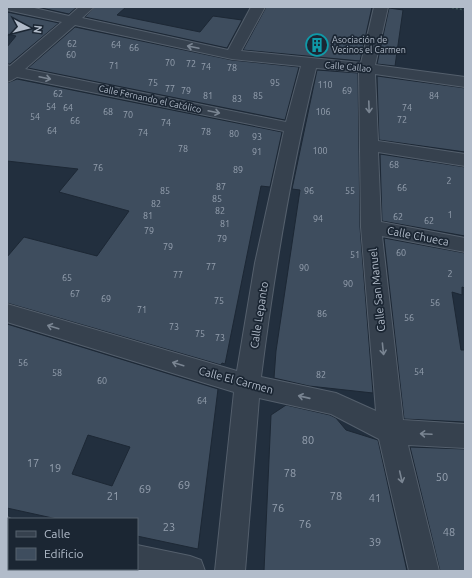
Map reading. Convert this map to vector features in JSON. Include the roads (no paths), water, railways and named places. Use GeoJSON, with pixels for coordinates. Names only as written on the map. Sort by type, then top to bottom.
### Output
{"type":"FeatureCollection","features":[{"type":"Feature","properties":{"kind":"street","name":"Calle Callao"},"geometry":{"type":"LineString","coordinates":[[11,7],[232,55],[309,64],[367,68],[465,82]]}},
{"type":"Feature","properties":{"kind":"street"},"geometry":{"type":"LineString","coordinates":[[9,73],[87,7]]}},
{"type":"Feature","properties":{"kind":"street"},"geometry":{"type":"LineString","coordinates":[[232,55],[258,7]]}},
{"type":"Feature","properties":{"kind":"street","name":"Calle San Manuel"},"geometry":{"type":"LineString","coordinates":[[381,7],[367,68],[371,227],[391,432],[424,571]]}},
{"type":"Feature","properties":{"kind":"street","name":"Calle Lepanto"},"geometry":{"type":"LineString","coordinates":[[230,571],[248,385],[270,240],[292,128],[309,64]]}},
{"type":"Feature","properties":{"kind":"street","name":"Calle Fernando el Católico"},"geometry":{"type":"LineString","coordinates":[[9,73],[292,128]]}},
{"type":"Feature","properties":{"kind":"street"},"geometry":{"type":"LineString","coordinates":[[370,145],[465,160]]}},
{"type":"Feature","properties":{"kind":"street","name":"Calle Chueca"},"geometry":{"type":"LineString","coordinates":[[371,227],[465,245]]}},
{"type":"Feature","properties":{"kind":"street","name":"Calle El Carmen"},"geometry":{"type":"LineString","coordinates":[[7,313],[248,385],[336,404],[391,432],[465,436]]}},
{"type":"Feature","properties":{"kind":"street"},"geometry":{"type":"LineString","coordinates":[[138,560],[190,571]]}},
{"type":"Feature","properties":{"kind":"place","name":"Asociación de Vecinos el Carmen"},"geometry":{"type":"Point","coordinates":[317,45]}}]}
